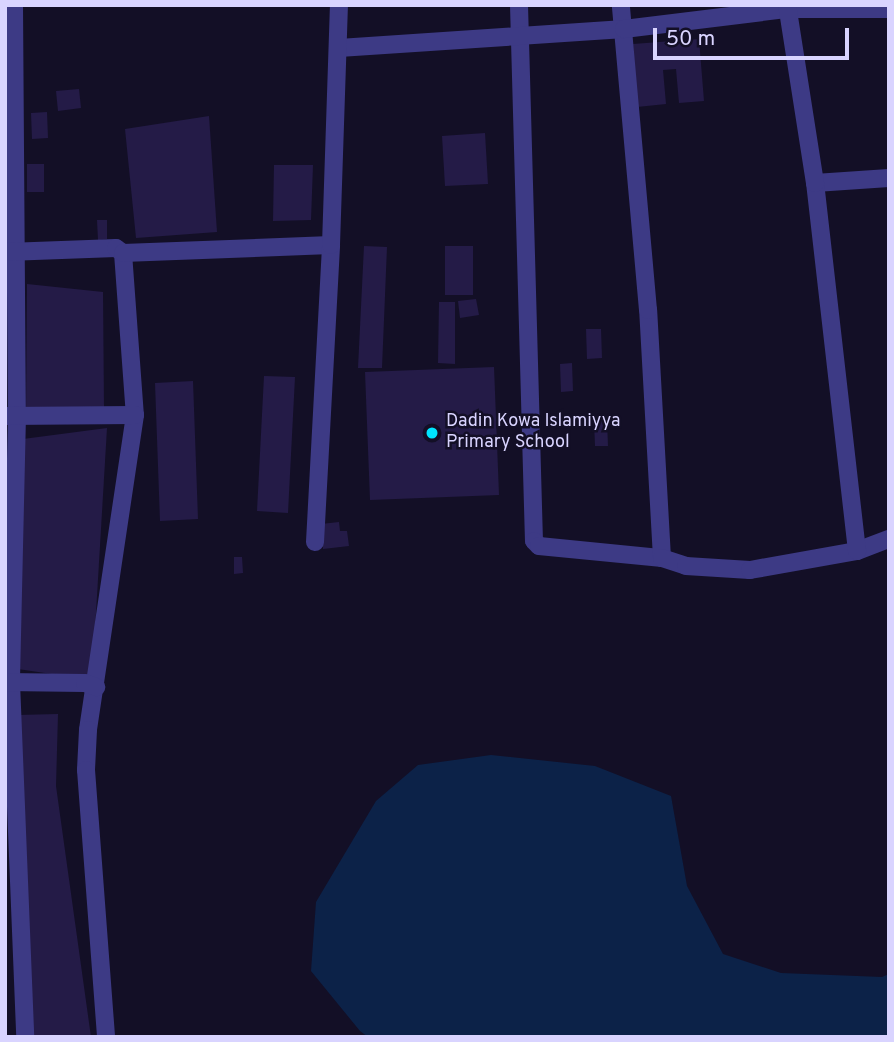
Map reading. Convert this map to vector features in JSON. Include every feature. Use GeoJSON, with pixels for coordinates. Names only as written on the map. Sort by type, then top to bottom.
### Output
{"type":"FeatureCollection","features":[{"type":"Feature","properties":{"kind":"street"},"geometry":{"type":"LineString","coordinates":[[14,5],[9,788],[13,884],[25,1037]]}},
{"type":"Feature","properties":{"kind":"street"},"geometry":{"type":"LineString","coordinates":[[315,542],[331,245],[339,5]]}},
{"type":"Feature","properties":{"kind":"street"},"geometry":{"type":"LineString","coordinates":[[519,5],[522,36],[534,541],[539,546],[662,558],[686,566],[750,569],[857,551],[889,539]]}},
{"type":"Feature","properties":{"kind":"street"},"geometry":{"type":"LineString","coordinates":[[621,5],[648,310],[662,558]]}},
{"type":"Feature","properties":{"kind":"street"},"geometry":{"type":"LineString","coordinates":[[339,48],[624,29],[788,7],[889,9]]}},
{"type":"Feature","properties":{"kind":"street"},"geometry":{"type":"LineString","coordinates":[[788,7],[816,183],[857,551]]}},
{"type":"Feature","properties":{"kind":"street"},"geometry":{"type":"LineString","coordinates":[[816,183],[889,178]]}},
{"type":"Feature","properties":{"kind":"street"},"geometry":{"type":"LineString","coordinates":[[11,252],[116,248],[123,253],[331,245]]}},
{"type":"Feature","properties":{"kind":"street"},"geometry":{"type":"LineString","coordinates":[[106,1037],[86,770],[88,730],[135,415],[123,253]]}},
{"type":"Feature","properties":{"kind":"street"},"geometry":{"type":"LineString","coordinates":[[11,415],[135,415]]}},
{"type":"Feature","properties":{"kind":"street"},"geometry":{"type":"LineString","coordinates":[[8,682],[85,683],[96,687]]}},
{"type":"Feature","properties":{"kind":"water"},"geometry":{"type":"Polygon","coordinates":[[[491,755],[595,766],[671,796],[687,886],[723,954],[781,973],[882,977],[889,974],[889,1037],[368,1037],[360,1031],[311,971],[316,902],[376,801],[418,765],[491,755]]]}},
{"type":"Feature","properties":{"kind":"building"},"geometry":{"type":"Polygon","coordinates":[[[699,39],[704,101],[679,103],[676,69],[663,70],[666,104],[637,107],[633,44],[699,39]]]}},
{"type":"Feature","properties":{"kind":"building"},"geometry":{"type":"Polygon","coordinates":[[[79,89],[81,108],[58,111],[56,91],[79,89]]]}},
{"type":"Feature","properties":{"kind":"building"},"geometry":{"type":"Polygon","coordinates":[[[47,112],[48,138],[32,139],[31,113],[47,112]]]}},
{"type":"Feature","properties":{"kind":"building"},"geometry":{"type":"Polygon","coordinates":[[[209,116],[217,232],[136,238],[125,129],[209,116]]]}},
{"type":"Feature","properties":{"kind":"building"},"geometry":{"type":"Polygon","coordinates":[[[485,133],[488,184],[445,186],[442,136],[485,133]]]}},
{"type":"Feature","properties":{"kind":"building"},"geometry":{"type":"Polygon","coordinates":[[[27,164],[44,164],[44,192],[27,192],[27,164]]]}},
{"type":"Feature","properties":{"kind":"building"},"geometry":{"type":"Polygon","coordinates":[[[274,165],[313,165],[311,220],[273,221],[274,165]]]}},
{"type":"Feature","properties":{"kind":"building"},"geometry":{"type":"Polygon","coordinates":[[[97,220],[107,220],[107,239],[98,240],[97,220]]]}},
{"type":"Feature","properties":{"kind":"building"},"geometry":{"type":"Polygon","coordinates":[[[364,246],[387,247],[382,368],[358,368],[364,246]]]}},
{"type":"Feature","properties":{"kind":"building"},"geometry":{"type":"Polygon","coordinates":[[[445,246],[473,246],[473,295],[445,295],[445,246]]]}},
{"type":"Feature","properties":{"kind":"building"},"geometry":{"type":"Polygon","coordinates":[[[27,284],[103,292],[104,408],[26,410],[27,284]]]}},
{"type":"Feature","properties":{"kind":"building"},"geometry":{"type":"Polygon","coordinates":[[[476,299],[479,315],[460,318],[458,301],[476,299]]]}},
{"type":"Feature","properties":{"kind":"building"},"geometry":{"type":"Polygon","coordinates":[[[439,302],[455,302],[455,364],[438,363],[439,302]]]}},
{"type":"Feature","properties":{"kind":"building"},"geometry":{"type":"Polygon","coordinates":[[[586,329],[601,329],[602,358],[587,359],[586,329]]]}},
{"type":"Feature","properties":{"kind":"building"},"geometry":{"type":"Polygon","coordinates":[[[572,363],[573,391],[561,392],[560,364],[572,363]]]}},
{"type":"Feature","properties":{"kind":"building","name":"Dadin Kowa Islamiyya Primary School"},"geometry":{"type":"Polygon","coordinates":[[[494,367],[499,495],[370,500],[365,372],[494,367]]]}},
{"type":"Feature","properties":{"kind":"building"},"geometry":{"type":"Polygon","coordinates":[[[264,376],[295,377],[288,513],[257,511],[264,376]]]}},
{"type":"Feature","properties":{"kind":"building"},"geometry":{"type":"Polygon","coordinates":[[[193,381],[198,519],[160,521],[155,383],[193,381]]]}},
{"type":"Feature","properties":{"kind":"building"},"geometry":{"type":"Polygon","coordinates":[[[594,421],[607,421],[608,446],[595,446],[594,421]]]}},
{"type":"Feature","properties":{"kind":"building"},"geometry":{"type":"Polygon","coordinates":[[[107,428],[92,680],[18,669],[23,439],[107,428]]]}},
{"type":"Feature","properties":{"kind":"building"},"geometry":{"type":"Polygon","coordinates":[[[339,522],[340,531],[347,531],[349,546],[323,549],[321,524],[339,522]]]}},
{"type":"Feature","properties":{"kind":"building"},"geometry":{"type":"Polygon","coordinates":[[[234,557],[242,557],[243,573],[234,574],[234,557]]]}},
{"type":"Feature","properties":{"kind":"building"},"geometry":{"type":"Polygon","coordinates":[[[58,714],[56,786],[91,1037],[33,1037],[17,715],[58,714]]]}},
{"type":"Feature","properties":{"kind":"place","name":"Dadin Kowa Islamiyya Primary School"},"geometry":{"type":"Point","coordinates":[432,433]}}]}
